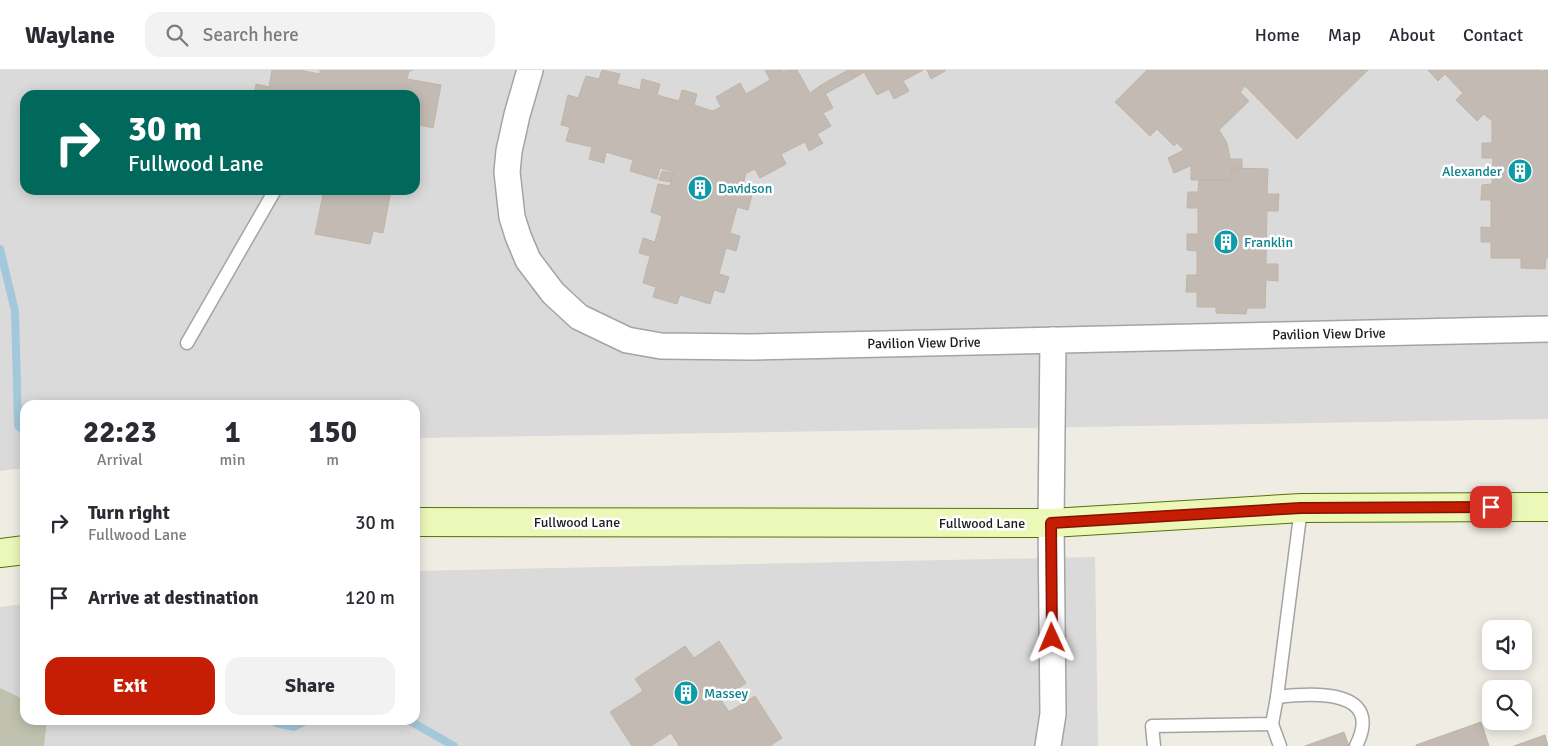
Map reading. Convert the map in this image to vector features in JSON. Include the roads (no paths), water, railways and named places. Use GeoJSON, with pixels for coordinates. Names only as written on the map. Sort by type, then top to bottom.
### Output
{"type":"FeatureCollection","features":[{"type":"Feature","properties":{"kind":"street","name":"Pavilion View Drive"},"geometry":{"type":"LineString","coordinates":[[530,70],[517,115],[509,151],[507,172],[512,217],[518,236],[528,260],[553,293],[579,317],[598,328],[627,340],[661,346],[751,347],[1548,329]]}},
{"type":"Feature","properties":{"kind":"street"},"geometry":{"type":"LineString","coordinates":[[1048,746],[1052,714],[1051,523],[1053,340]]}},
{"type":"Feature","properties":{"kind":"street","name":"Fullwood Lane"},"geometry":{"type":"LineString","coordinates":[[420,522],[1051,523],[1301,508],[1548,507]]}},
{"type":"Feature","properties":{"kind":"street"},"geometry":{"type":"LineString","coordinates":[[0,553],[20,551]]}},
{"type":"Feature","properties":{"kind":"lane"},"geometry":{"type":"LineString","coordinates":[[187,343],[272,195]]}},
{"type":"Feature","properties":{"kind":"lane"},"geometry":{"type":"LineString","coordinates":[[1280,746],[1272,724],[1301,508]]}},
{"type":"Feature","properties":{"kind":"lane"},"geometry":{"type":"LineString","coordinates":[[1277,697],[1306,694],[1336,696],[1356,706],[1361,713],[1363,723],[1361,736],[1356,746]]}},
{"type":"Feature","properties":{"kind":"lane"},"geometry":{"type":"LineString","coordinates":[[1154,746],[1152,726],[1272,724]]}},
{"type":"Feature","properties":{"kind":"waterway"},"geometry":{"type":"LineString","coordinates":[[0,249],[15,311],[18,426],[20,428]]}},
{"type":"Feature","properties":{"kind":"waterway"},"geometry":{"type":"LineString","coordinates":[[285,725],[294,727],[298,725]]}},
{"type":"Feature","properties":{"kind":"waterway"},"geometry":{"type":"LineString","coordinates":[[417,725],[454,746]]}},
{"type":"Feature","properties":{"kind":"place","name":"Alexander"},"geometry":{"type":"Point","coordinates":[1520,171]}},
{"type":"Feature","properties":{"kind":"place","name":"Davidson"},"geometry":{"type":"Point","coordinates":[700,188]}},
{"type":"Feature","properties":{"kind":"place","name":"Franklin"},"geometry":{"type":"Point","coordinates":[1226,242]}},
{"type":"Feature","properties":{"kind":"place","name":"Massey"},"geometry":{"type":"Point","coordinates":[686,693]}}]}
